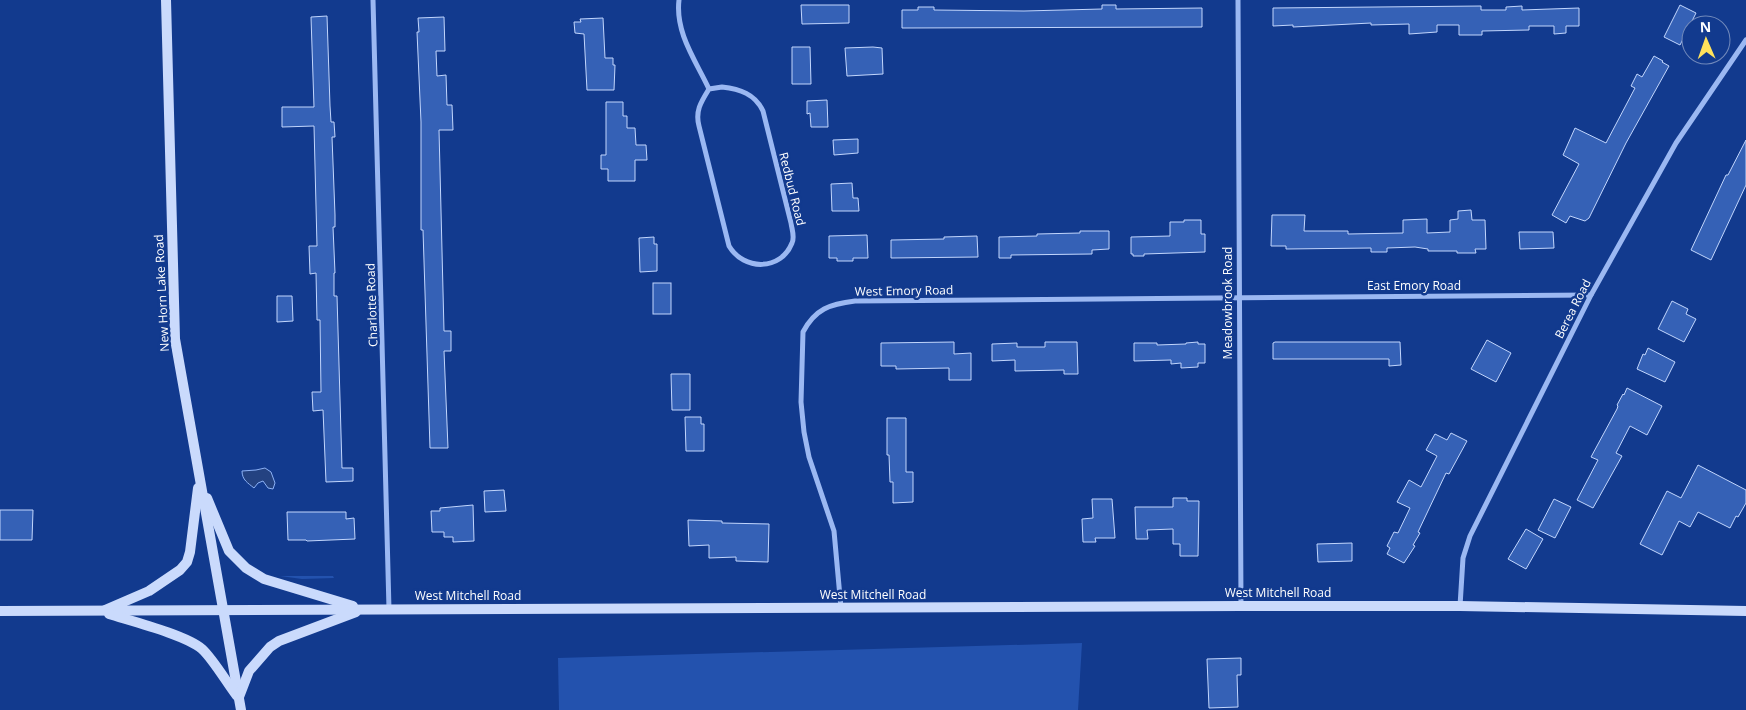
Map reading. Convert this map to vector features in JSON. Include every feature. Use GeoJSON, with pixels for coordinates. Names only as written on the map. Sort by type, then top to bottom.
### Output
{"type":"FeatureCollection","features":[{"type":"Feature","properties":{"kind":"main road","name":"New Horn Lake Road"},"geometry":{"type":"LineString","coordinates":[[166,0],[175,338],[241,710]]}},
{"type":"Feature","properties":{"kind":"main road"},"geometry":{"type":"LineString","coordinates":[[199,477],[229,551],[246,568],[264,579],[364,609]]}},
{"type":"Feature","properties":{"kind":"main road"},"geometry":{"type":"LineString","coordinates":[[100,612],[149,591],[180,570],[187,562],[190,552],[199,477]]}},
{"type":"Feature","properties":{"kind":"main road","name":"West Mitchell Road"},"geometry":{"type":"LineString","coordinates":[[0,612],[1241,606],[1460,606],[1746,611]]}},
{"type":"Feature","properties":{"kind":"main road"},"geometry":{"type":"LineString","coordinates":[[239,698],[248,671],[270,647],[279,641],[364,609]]}},
{"type":"Feature","properties":{"kind":"main road"},"geometry":{"type":"LineString","coordinates":[[100,612],[159,630],[194,644],[202,649],[239,698]]}},
{"type":"Feature","properties":{"kind":"street","name":"Charlotte Road"},"geometry":{"type":"LineString","coordinates":[[374,0],[389,609]]}},
{"type":"Feature","properties":{"kind":"street"},"geometry":{"type":"LineString","coordinates":[[679,0],[679,20],[684,36],[709,89]]}},
{"type":"Feature","properties":{"kind":"street","name":"Meadowbrook Road"},"geometry":{"type":"LineString","coordinates":[[1238,0],[1241,606]]}},
{"type":"Feature","properties":{"kind":"street","name":"Berea Road"},"geometry":{"type":"LineString","coordinates":[[1460,606],[1463,558],[1470,536],[1591,295],[1676,143],[1746,40]]}},
{"type":"Feature","properties":{"kind":"street","name":"Redbud Road"},"geometry":{"type":"LineString","coordinates":[[722,87],[738,89],[754,98],[763,111],[793,235],[792,244],[788,250],[774,261],[766,264],[748,263],[732,252],[729,246],[697,120],[698,108],[709,89],[722,87]]}},
{"type":"Feature","properties":{"kind":"street","name":"East Emory Road"},"geometry":{"type":"LineString","coordinates":[[1238,298],[1591,295]]}},
{"type":"Feature","properties":{"kind":"street","name":"West Emory Road"},"geometry":{"type":"LineString","coordinates":[[841,608],[834,531],[809,457],[802,422],[803,332],[809,321],[818,312],[839,303],[856,301],[1238,298]]}},
{"type":"Feature","properties":{"kind":"shaded area"},"geometry":{"type":"Polygon","coordinates":[[[265,468],[271,472],[275,483],[273,489],[268,488],[263,481],[254,488],[243,477],[242,471],[265,468]]]}},
{"type":"Feature","properties":{"kind":"shaded area"},"geometry":{"type":"Polygon","coordinates":[[[280,576],[333,576],[334,578],[302,579],[280,576]]]}},
{"type":"Feature","properties":{"kind":"shaded area"},"geometry":{"type":"Polygon","coordinates":[[[1082,643],[1078,710],[559,710],[558,658],[1082,643]]]}},
{"type":"Feature","properties":{"kind":"building"},"geometry":{"type":"Polygon","coordinates":[[[801,5],[849,5],[849,23],[802,24],[801,5]]]}},
{"type":"Feature","properties":{"kind":"building"},"geometry":{"type":"Polygon","coordinates":[[[1102,5],[1116,5],[1116,9],[1202,8],[1202,27],[902,28],[902,10],[918,10],[918,7],[934,7],[934,10],[1024,11],[1102,9],[1102,5]]]}},
{"type":"Feature","properties":{"kind":"building"},"geometry":{"type":"Polygon","coordinates":[[[1680,5],[1696,13],[1695,15],[1681,15],[1680,45],[1664,37],[1680,5]]]}},
{"type":"Feature","properties":{"kind":"building"},"geometry":{"type":"Polygon","coordinates":[[[1481,6],[1481,10],[1506,10],[1506,7],[1522,6],[1522,10],[1579,8],[1579,26],[1566,26],[1566,33],[1554,34],[1554,26],[1529,26],[1529,30],[1482,31],[1482,35],[1459,35],[1459,25],[1437,25],[1437,32],[1409,34],[1409,24],[1371,25],[1371,23],[1293,27],[1293,25],[1273,26],[1273,8],[1481,6]]]}},
{"type":"Feature","properties":{"kind":"building"},"geometry":{"type":"Polygon","coordinates":[[[327,16],[331,122],[334,122],[335,137],[332,137],[335,215],[335,227],[333,227],[334,296],[337,296],[342,468],[353,468],[353,481],[326,482],[323,410],[313,411],[312,392],[321,392],[320,320],[317,320],[316,273],[310,274],[309,246],[317,246],[314,126],[282,127],[282,107],[314,107],[311,17],[327,16]]]}},
{"type":"Feature","properties":{"kind":"building"},"geometry":{"type":"Polygon","coordinates":[[[444,17],[445,51],[436,51],[437,76],[446,75],[447,105],[452,105],[453,130],[439,130],[444,331],[451,331],[451,351],[444,351],[448,448],[430,448],[423,230],[421,230],[421,122],[417,32],[419,32],[418,18],[444,17]]]}},
{"type":"Feature","properties":{"kind":"building"},"geometry":{"type":"Polygon","coordinates":[[[603,18],[605,58],[613,58],[613,65],[615,65],[614,90],[587,90],[584,34],[575,33],[574,22],[581,22],[580,19],[603,18]]]}},
{"type":"Feature","properties":{"kind":"building"},"geometry":{"type":"Polygon","coordinates":[[[792,47],[810,47],[811,84],[792,84],[792,47]]]}},
{"type":"Feature","properties":{"kind":"building"},"geometry":{"type":"Polygon","coordinates":[[[845,48],[882,48],[883,74],[847,76],[845,48]]]}},
{"type":"Feature","properties":{"kind":"building"},"geometry":{"type":"Polygon","coordinates":[[[1654,56],[1669,66],[1626,143],[1589,218],[1585,221],[1570,216],[1566,223],[1552,215],[1579,164],[1563,155],[1575,128],[1606,143],[1635,88],[1631,86],[1637,74],[1642,77],[1654,56]]]}},
{"type":"Feature","properties":{"kind":"building"},"geometry":{"type":"Polygon","coordinates":[[[827,100],[828,127],[811,127],[810,113],[807,114],[807,101],[827,100]]]}},
{"type":"Feature","properties":{"kind":"building"},"geometry":{"type":"Polygon","coordinates":[[[606,102],[623,102],[623,116],[627,116],[627,128],[635,128],[636,145],[646,145],[647,160],[635,160],[635,181],[608,181],[608,169],[601,169],[601,155],[606,155],[606,102]]]}},
{"type":"Feature","properties":{"kind":"building"},"geometry":{"type":"Polygon","coordinates":[[[858,139],[858,153],[834,155],[833,140],[858,139]]]}},
{"type":"Feature","properties":{"kind":"building"},"geometry":{"type":"Polygon","coordinates":[[[1746,140],[1746,185],[1711,260],[1691,250],[1726,175],[1728,175],[1746,140]]]}},
{"type":"Feature","properties":{"kind":"building"},"geometry":{"type":"Polygon","coordinates":[[[852,183],[853,198],[858,198],[859,211],[832,211],[831,184],[852,183]]]}},
{"type":"Feature","properties":{"kind":"building"},"geometry":{"type":"Polygon","coordinates":[[[1471,210],[1472,220],[1485,220],[1486,249],[1475,249],[1476,253],[1428,251],[1428,249],[1415,247],[1387,248],[1387,252],[1371,252],[1371,248],[1286,249],[1286,246],[1271,246],[1272,215],[1305,215],[1304,231],[1348,231],[1348,234],[1403,233],[1403,220],[1427,219],[1427,233],[1450,232],[1450,220],[1458,219],[1458,211],[1471,210]]]}},
{"type":"Feature","properties":{"kind":"building"},"geometry":{"type":"Polygon","coordinates":[[[1184,220],[1201,220],[1201,234],[1205,234],[1205,252],[1144,254],[1144,256],[1133,256],[1131,254],[1131,237],[1170,236],[1170,222],[1184,222],[1184,220]]]}},
{"type":"Feature","properties":{"kind":"building"},"geometry":{"type":"Polygon","coordinates":[[[1080,231],[1109,231],[1109,249],[1092,250],[1092,254],[1011,255],[1011,258],[999,258],[999,237],[1080,233],[1080,231]]]}},
{"type":"Feature","properties":{"kind":"building"},"geometry":{"type":"Polygon","coordinates":[[[1519,232],[1553,232],[1554,248],[1520,249],[1519,232]]]}},
{"type":"Feature","properties":{"kind":"building"},"geometry":{"type":"Polygon","coordinates":[[[867,235],[868,258],[853,258],[853,261],[837,261],[837,258],[829,258],[829,236],[867,235]]]}},
{"type":"Feature","properties":{"kind":"building"},"geometry":{"type":"Polygon","coordinates":[[[977,236],[978,257],[891,258],[891,240],[977,236]]]}},
{"type":"Feature","properties":{"kind":"building"},"geometry":{"type":"Polygon","coordinates":[[[654,237],[654,244],[657,244],[657,271],[640,272],[639,238],[654,237]]]}},
{"type":"Feature","properties":{"kind":"building"},"geometry":{"type":"Polygon","coordinates":[[[653,283],[671,283],[671,314],[653,314],[653,283]]]}},
{"type":"Feature","properties":{"kind":"building"},"geometry":{"type":"Polygon","coordinates":[[[277,296],[292,296],[293,321],[277,322],[277,296]]]}},
{"type":"Feature","properties":{"kind":"building"},"geometry":{"type":"Polygon","coordinates":[[[1672,301],[1688,309],[1686,314],[1696,319],[1684,342],[1658,329],[1672,301]]]}},
{"type":"Feature","properties":{"kind":"building"},"geometry":{"type":"Polygon","coordinates":[[[1487,340],[1511,353],[1496,382],[1471,369],[1487,340]]]}},
{"type":"Feature","properties":{"kind":"building"},"geometry":{"type":"Polygon","coordinates":[[[954,342],[954,354],[971,353],[971,380],[949,380],[949,368],[896,369],[896,366],[881,366],[881,343],[954,342]]]}},
{"type":"Feature","properties":{"kind":"building"},"geometry":{"type":"Polygon","coordinates":[[[1045,342],[1077,342],[1078,374],[1064,374],[1064,370],[1015,371],[1015,360],[992,361],[992,344],[1017,343],[1017,347],[1045,347],[1045,342]]]}},
{"type":"Feature","properties":{"kind":"building"},"geometry":{"type":"Polygon","coordinates":[[[1198,342],[1198,344],[1205,344],[1205,363],[1198,363],[1198,367],[1181,368],[1181,363],[1171,364],[1171,360],[1134,361],[1134,343],[1157,343],[1157,345],[1198,342]]]}},
{"type":"Feature","properties":{"kind":"building"},"geometry":{"type":"Polygon","coordinates":[[[1400,342],[1401,365],[1389,366],[1389,359],[1273,359],[1273,343],[1400,342]]]}},
{"type":"Feature","properties":{"kind":"building"},"geometry":{"type":"Polygon","coordinates":[[[1648,348],[1675,362],[1665,382],[1637,369],[1643,354],[1645,355],[1648,348]]]}},
{"type":"Feature","properties":{"kind":"building"},"geometry":{"type":"Polygon","coordinates":[[[671,374],[690,374],[690,410],[672,410],[671,374]]]}},
{"type":"Feature","properties":{"kind":"building"},"geometry":{"type":"Polygon","coordinates":[[[1627,388],[1662,406],[1647,435],[1630,426],[1616,453],[1622,456],[1593,508],[1577,500],[1598,460],[1591,457],[1627,388]]]}},
{"type":"Feature","properties":{"kind":"building"},"geometry":{"type":"Polygon","coordinates":[[[685,417],[701,417],[701,424],[704,424],[704,451],[686,451],[685,417]]]}},
{"type":"Feature","properties":{"kind":"building"},"geometry":{"type":"Polygon","coordinates":[[[887,418],[906,418],[906,472],[913,472],[913,502],[893,503],[893,482],[890,482],[889,455],[887,455],[887,418]]]}},
{"type":"Feature","properties":{"kind":"building"},"geometry":{"type":"Polygon","coordinates":[[[1451,433],[1467,441],[1449,474],[1446,473],[1418,532],[1420,533],[1413,545],[1415,546],[1404,563],[1387,554],[1390,548],[1387,546],[1394,532],[1398,533],[1410,508],[1397,502],[1409,480],[1421,487],[1437,456],[1426,450],[1435,434],[1447,440],[1451,433]]]}},
{"type":"Feature","properties":{"kind":"building"},"geometry":{"type":"Polygon","coordinates":[[[1698,465],[1746,490],[1746,503],[1730,528],[1698,512],[1690,527],[1679,521],[1662,555],[1640,544],[1667,491],[1681,498],[1698,465]]]}},
{"type":"Feature","properties":{"kind":"building"},"geometry":{"type":"Polygon","coordinates":[[[504,490],[506,511],[485,512],[484,491],[504,490]]]}},
{"type":"Feature","properties":{"kind":"building"},"geometry":{"type":"Polygon","coordinates":[[[1173,498],[1187,498],[1187,501],[1199,501],[1198,556],[1180,556],[1180,544],[1173,544],[1173,529],[1147,530],[1148,539],[1136,539],[1135,507],[1173,507],[1173,498]]]}},
{"type":"Feature","properties":{"kind":"building"},"geometry":{"type":"Polygon","coordinates":[[[1092,499],[1112,499],[1115,538],[1095,538],[1096,542],[1083,542],[1082,519],[1093,518],[1092,499]]]}},
{"type":"Feature","properties":{"kind":"building"},"geometry":{"type":"Polygon","coordinates":[[[1554,499],[1571,507],[1555,538],[1538,530],[1554,499]]]}},
{"type":"Feature","properties":{"kind":"building"},"geometry":{"type":"Polygon","coordinates":[[[473,505],[474,541],[453,542],[453,537],[444,537],[444,532],[432,532],[431,511],[440,511],[440,508],[473,505]]]}},
{"type":"Feature","properties":{"kind":"building"},"geometry":{"type":"Polygon","coordinates":[[[0,510],[33,510],[32,540],[0,540],[0,510]]]}},
{"type":"Feature","properties":{"kind":"building"},"geometry":{"type":"Polygon","coordinates":[[[287,512],[346,512],[346,519],[354,518],[355,539],[288,540],[287,512]]]}},
{"type":"Feature","properties":{"kind":"building"},"geometry":{"type":"Polygon","coordinates":[[[688,520],[769,524],[768,562],[736,561],[736,557],[709,558],[709,545],[689,546],[688,520]]]}},
{"type":"Feature","properties":{"kind":"building"},"geometry":{"type":"Polygon","coordinates":[[[1526,529],[1543,539],[1526,569],[1508,559],[1526,529]]]}},
{"type":"Feature","properties":{"kind":"building"},"geometry":{"type":"Polygon","coordinates":[[[1352,543],[1352,561],[1318,562],[1317,544],[1352,543]]]}},
{"type":"Feature","properties":{"kind":"building"},"geometry":{"type":"Polygon","coordinates":[[[1241,658],[1241,675],[1237,675],[1238,707],[1209,708],[1207,659],[1241,658]]]}}]}
